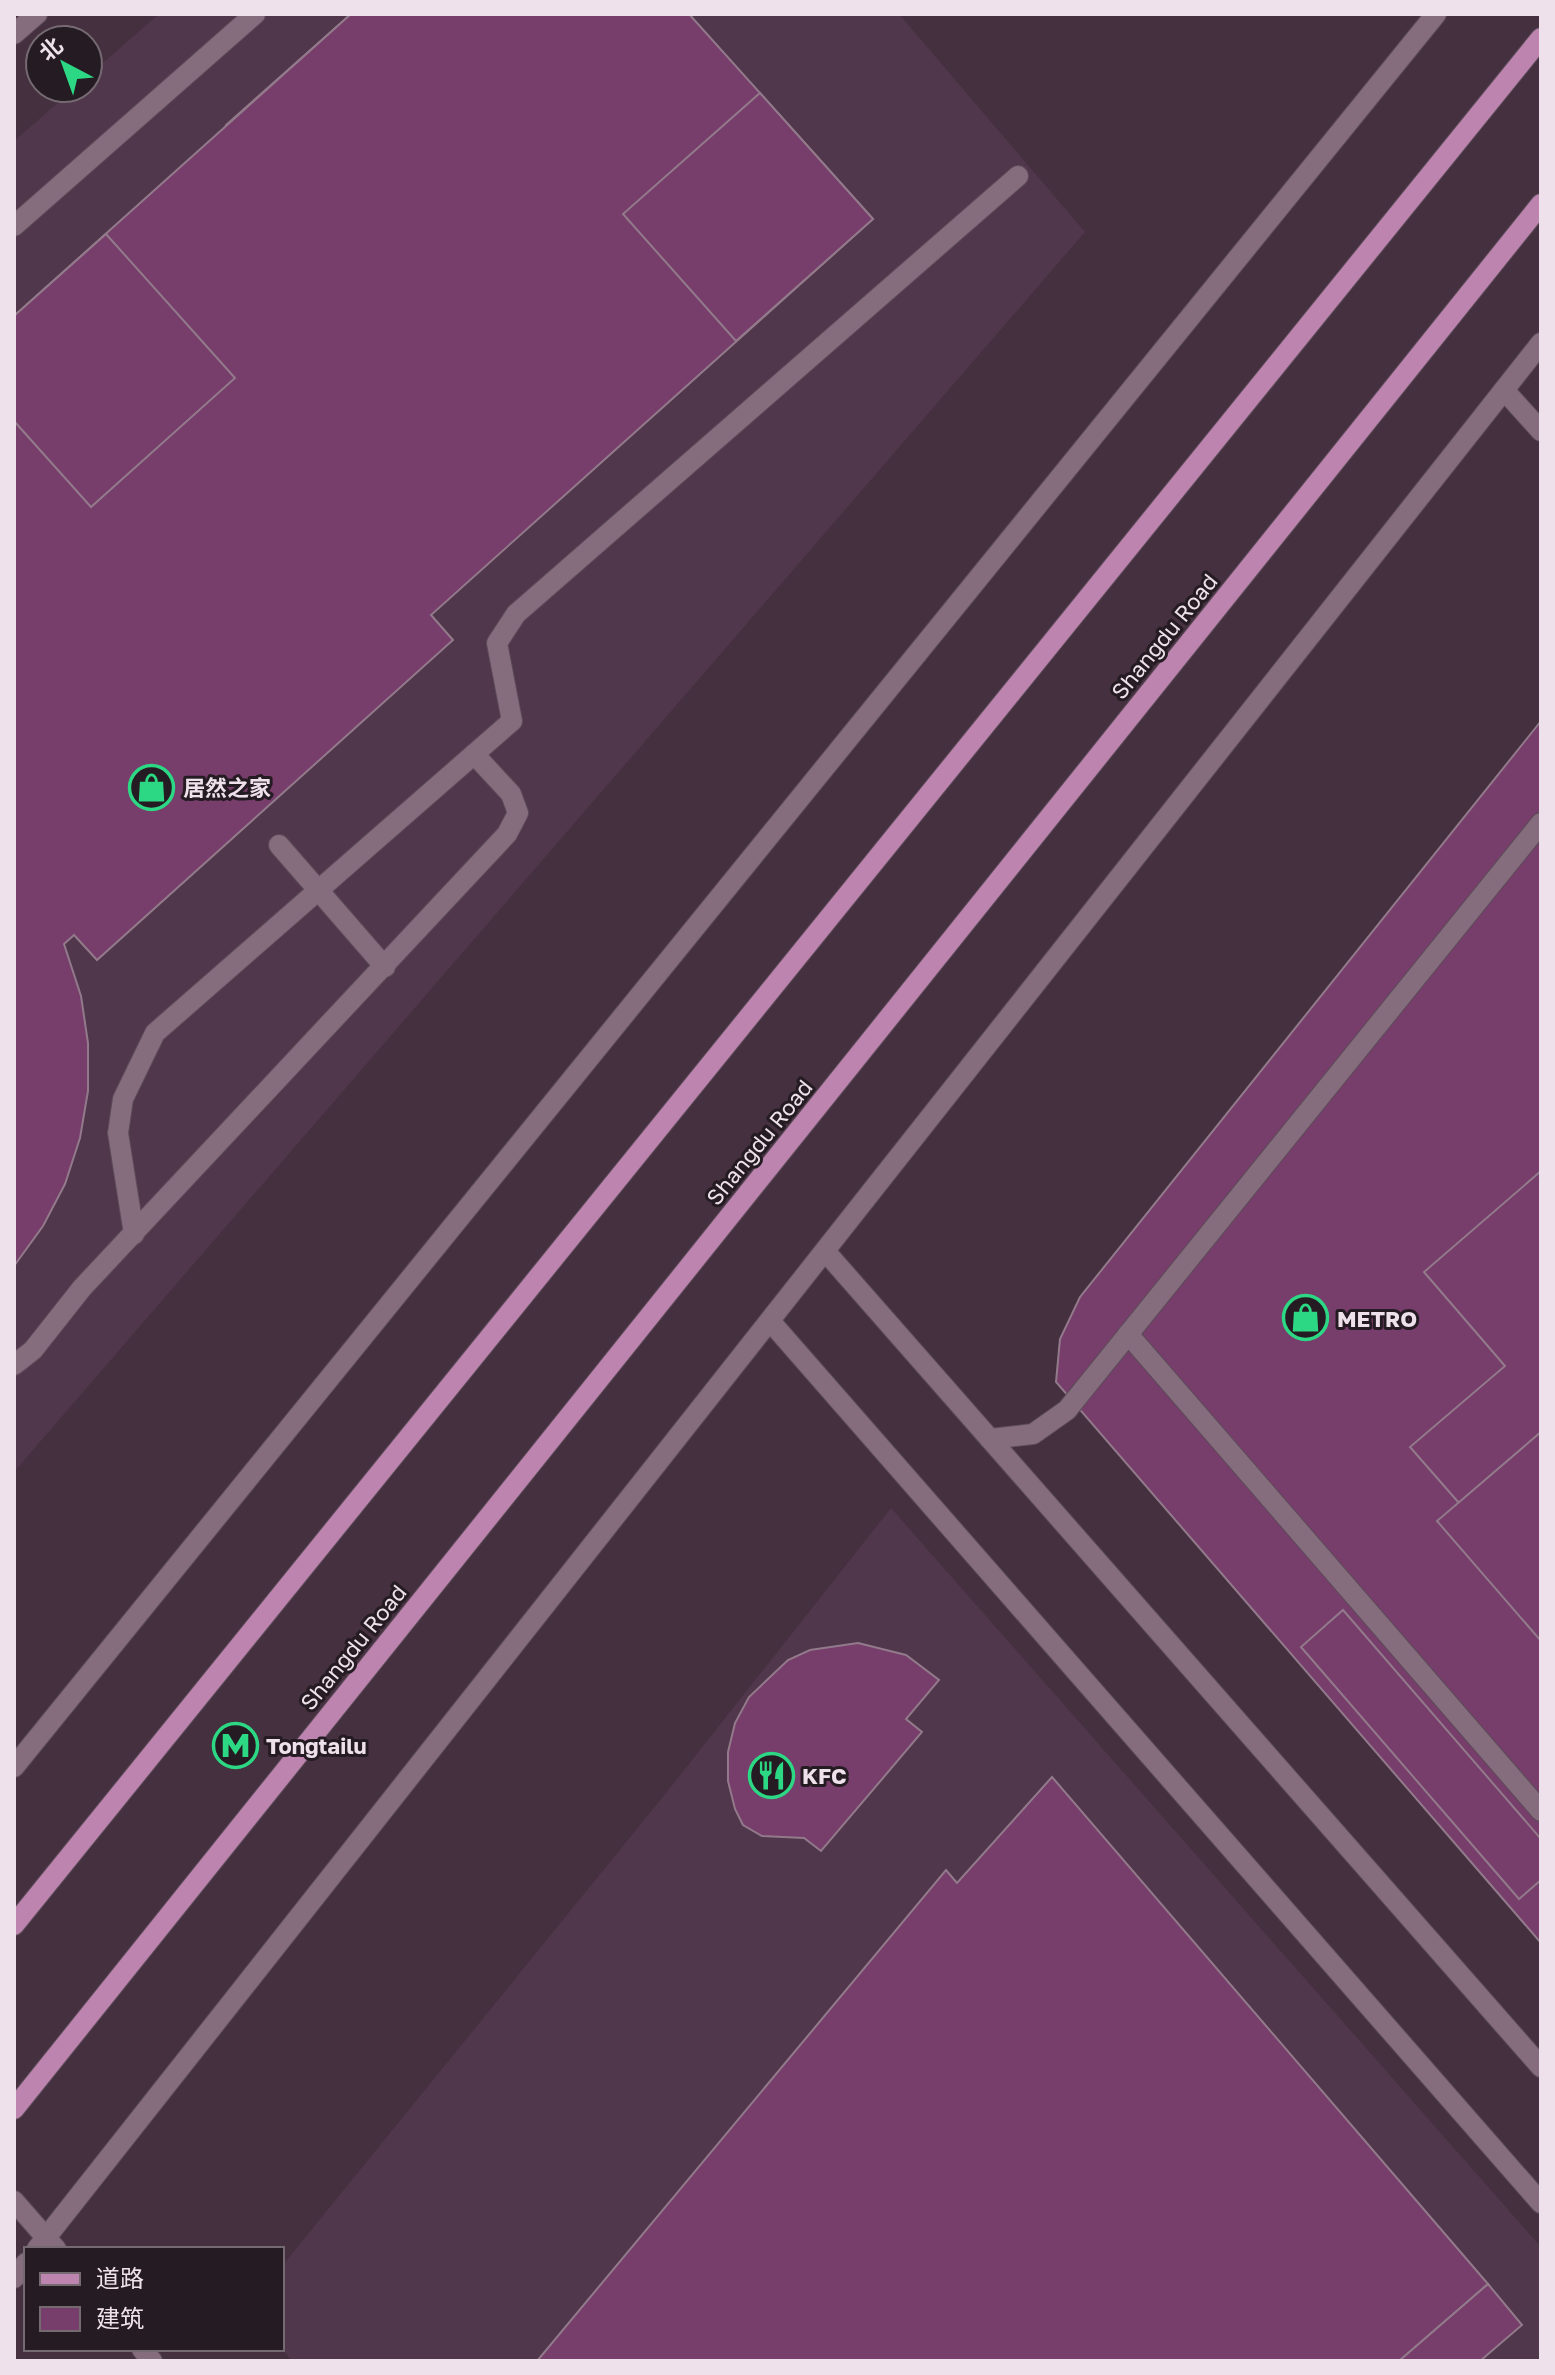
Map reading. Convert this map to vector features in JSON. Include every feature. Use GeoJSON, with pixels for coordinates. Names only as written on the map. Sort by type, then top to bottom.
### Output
{"type":"FeatureCollection","features":[{"type":"Feature","properties":{"kind":"main road"},"geometry":{"type":"LineString","coordinates":[[14,1925],[1541,38]]}},
{"type":"Feature","properties":{"kind":"main road","name":"Shangdu Road"},"geometry":{"type":"LineString","coordinates":[[14,2109],[1541,204]]}},
{"type":"Feature","properties":{"kind":"street"},"geometry":{"type":"LineString","coordinates":[[14,34],[37,14]]}},
{"type":"Feature","properties":{"kind":"street"},"geometry":{"type":"LineString","coordinates":[[14,226],[255,14]]}},
{"type":"Feature","properties":{"kind":"street"},"geometry":{"type":"LineString","coordinates":[[14,1767],[1436,14]]}},
{"type":"Feature","properties":{"kind":"street"},"geometry":{"type":"LineString","coordinates":[[134,1234],[118,1133],[123,1099],[155,1033],[512,721],[497,643],[516,614],[1018,176]]}},
{"type":"Feature","properties":{"kind":"street"},"geometry":{"type":"LineString","coordinates":[[14,2201],[46,2245],[1541,343]]}},
{"type":"Feature","properties":{"kind":"street"},"geometry":{"type":"LineString","coordinates":[[1504,390],[1541,431]]}},
{"type":"Feature","properties":{"kind":"street"},"geometry":{"type":"LineString","coordinates":[[14,1365],[33,1350],[82,1288],[507,834],[518,813],[511,794],[474,754]]}},
{"type":"Feature","properties":{"kind":"street"},"geometry":{"type":"LineString","coordinates":[[990,1439],[1033,1434],[1067,1410],[1541,823]]}},
{"type":"Feature","properties":{"kind":"street"},"geometry":{"type":"LineString","coordinates":[[279,845],[385,967]]}},
{"type":"Feature","properties":{"kind":"street"},"geometry":{"type":"LineString","coordinates":[[825,1251],[1541,2067]]}},
{"type":"Feature","properties":{"kind":"street"},"geometry":{"type":"LineString","coordinates":[[770,1321],[1541,2203]]}},
{"type":"Feature","properties":{"kind":"street"},"geometry":{"type":"LineString","coordinates":[[1128,1334],[1541,1811]]}},
{"type":"Feature","properties":{"kind":"shaded area"},"geometry":{"type":"Polygon","coordinates":[[[159,14],[899,14],[1085,232],[14,1472],[14,141],[57,104],[104,104],[104,62],[159,14]]]}},
{"type":"Feature","properties":{"kind":"shaded area"},"geometry":{"type":"Polygon","coordinates":[[[891,1508],[1541,2247],[1541,2361],[292,2361],[284,2351],[284,2264],[666,1793],[891,1508]]]}},
{"type":"Feature","properties":{"kind":"building"},"geometry":{"type":"Polygon","coordinates":[[[351,14],[366,14],[496,158],[362,277],[226,125],[351,14]]]}},
{"type":"Feature","properties":{"kind":"building","name":"居然之家"},"geometry":{"type":"Polygon","coordinates":[[[351,14],[689,14],[873,219],[431,615],[453,640],[97,960],[74,935],[64,944],[81,996],[88,1043],[88,1091],[80,1138],[65,1184],[43,1226],[14,1266],[14,316],[351,14]]]}},
{"type":"Feature","properties":{"kind":"building"},"geometry":{"type":"Polygon","coordinates":[[[760,93],[873,219],[736,341],[623,214],[760,93]]]}},
{"type":"Feature","properties":{"kind":"building"},"geometry":{"type":"Polygon","coordinates":[[[106,234],[235,378],[91,507],[14,421],[14,316],[106,234]]]}},
{"type":"Feature","properties":{"kind":"building","name":"METRO"},"geometry":{"type":"Polygon","coordinates":[[[1541,721],[1541,1943],[1056,1382],[1060,1339],[1080,1297],[1541,721]]]}},
{"type":"Feature","properties":{"kind":"building"},"geometry":{"type":"Polygon","coordinates":[[[1541,1171],[1541,1432],[1459,1503],[1410,1447],[1505,1366],[1424,1272],[1541,1171]]]}},
{"type":"Feature","properties":{"kind":"building"},"geometry":{"type":"Polygon","coordinates":[[[1541,1432],[1541,1641],[1437,1521],[1541,1432]]]}},
{"type":"Feature","properties":{"kind":"building"},"geometry":{"type":"Polygon","coordinates":[[[1343,1610],[1541,1839],[1541,1880],[1519,1899],[1301,1647],[1343,1610]]]}},
{"type":"Feature","properties":{"kind":"building"},"geometry":{"type":"Polygon","coordinates":[[[858,1643],[906,1655],[939,1680],[906,1719],[922,1732],[821,1851],[804,1838],[762,1836],[743,1825],[735,1809],[728,1781],[728,1752],[735,1723],[749,1697],[788,1660],[810,1650],[858,1643]]]}},
{"type":"Feature","properties":{"kind":"building"},"geometry":{"type":"Polygon","coordinates":[[[1052,1777],[1488,2284],[1399,2361],[537,2361],[946,1870],[957,1883],[1052,1777]]]}},
{"type":"Feature","properties":{"kind":"building"},"geometry":{"type":"Polygon","coordinates":[[[1488,2284],[1522,2325],[1480,2361],[1399,2361],[1488,2284]]]}},
{"type":"Feature","properties":{"kind":"place","name":"居然之家"},"geometry":{"type":"Point","coordinates":[152,787]}},
{"type":"Feature","properties":{"kind":"place","name":"METRO"},"geometry":{"type":"Point","coordinates":[1306,1318]}},
{"type":"Feature","properties":{"kind":"place","name":"Tongtailu"},"geometry":{"type":"Point","coordinates":[235,1745]}},
{"type":"Feature","properties":{"kind":"place","name":"KFC"},"geometry":{"type":"Point","coordinates":[771,1775]}}]}
